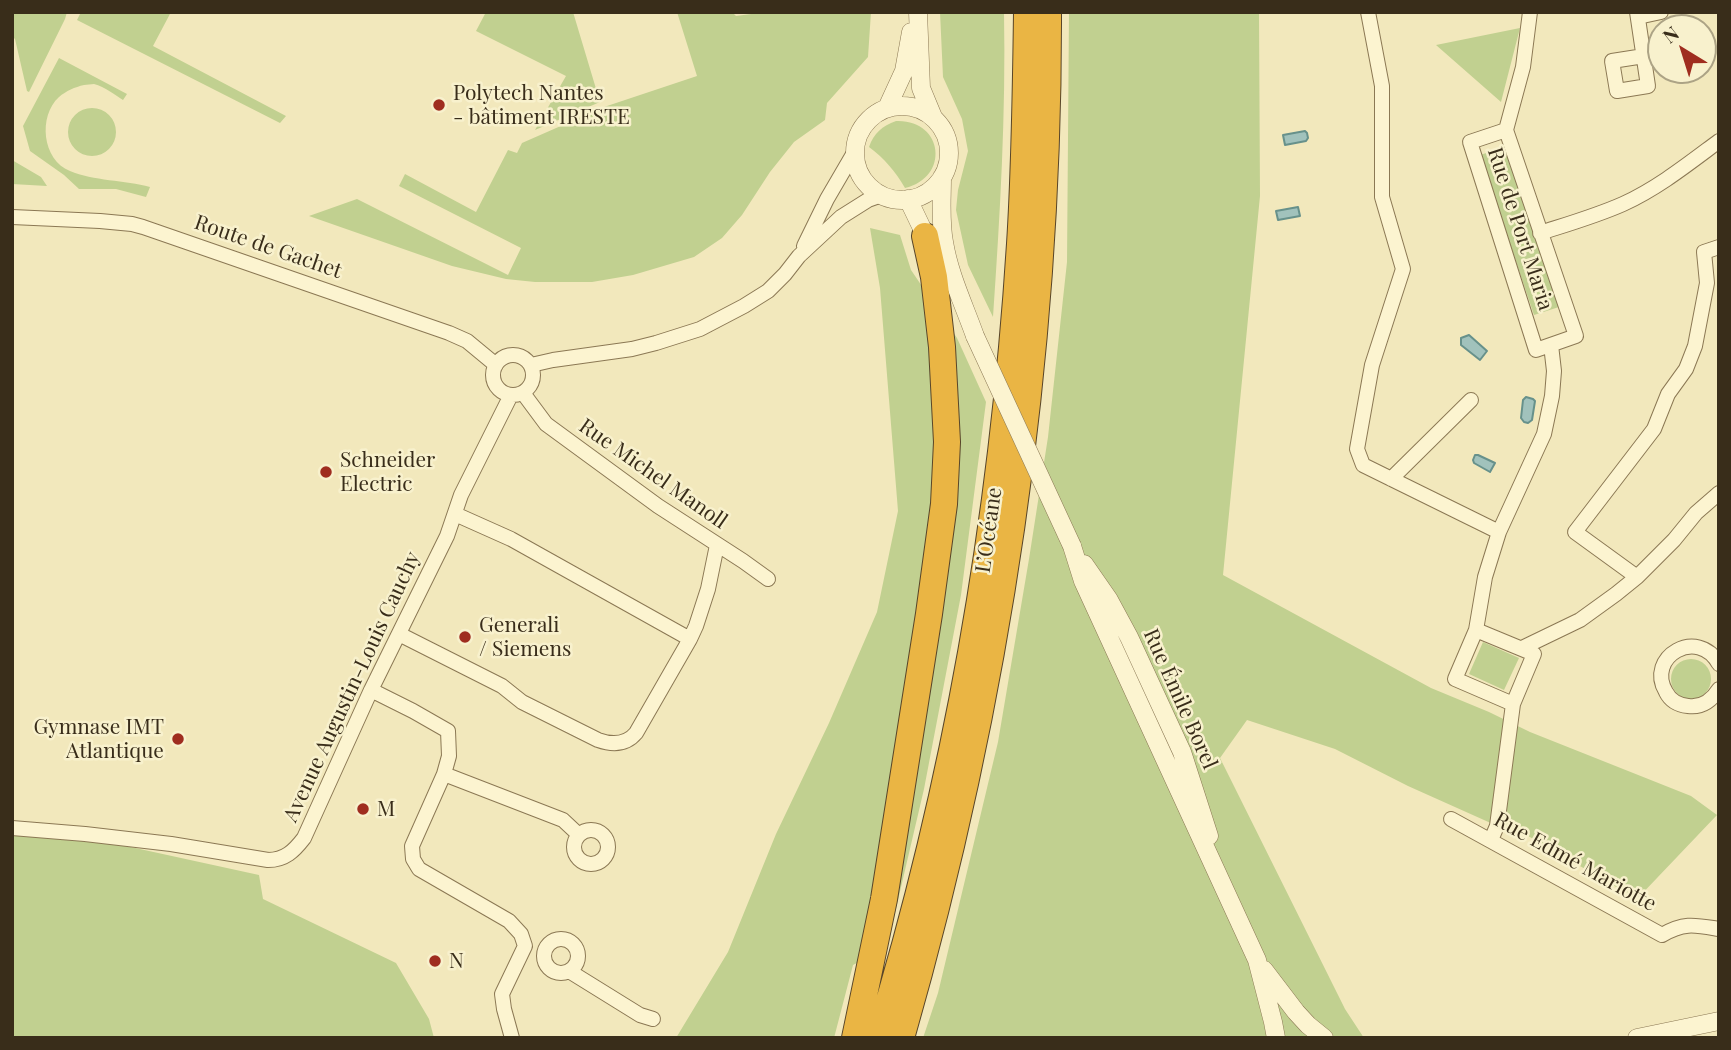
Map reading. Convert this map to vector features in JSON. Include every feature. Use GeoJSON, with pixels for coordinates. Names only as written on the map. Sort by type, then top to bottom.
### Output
{"type":"FeatureCollection","features":[{"type":"Feature","properties":{"kind":"highway","name":"L’Océane"},"geometry":{"type":"LineString","coordinates":[[878,1038],[915,904],[943,786],[988,545],[1016,298],[1024,160],[1027,12]]}},
{"type":"Feature","properties":{"kind":"highway","name":"L’Océane"},"geometry":{"type":"LineString","coordinates":[[901,1038],[937,906],[968,776],[993,650],[1014,520],[1033,356],[1041,256],[1046,161],[1048,12]]}},
{"type":"Feature","properties":{"kind":"highway"},"geometry":{"type":"LineString","coordinates":[[855,1038],[884,899],[944,503],[947,442],[943,359],[934,277],[925,236]]}},
{"type":"Feature","properties":{"kind":"street"},"geometry":{"type":"LineString","coordinates":[[887,108],[904,71],[916,12]]}},
{"type":"Feature","properties":{"kind":"street"},"geometry":{"type":"LineString","coordinates":[[916,12],[921,88],[933,117],[943,130],[948,145],[948,162],[942,177],[931,190],[916,197],[890,198],[871,188],[856,165],[855,152],[858,137],[868,120],[887,108],[906,106],[933,117]]}},
{"type":"Feature","properties":{"kind":"street"},"geometry":{"type":"LineString","coordinates":[[1368,12],[1382,86],[1382,197],[1404,269],[1372,365],[1357,449],[1363,465],[1499,532]]}},
{"type":"Feature","properties":{"kind":"street","name":"Rue de Port Maria"},"geometry":{"type":"LineString","coordinates":[[1506,130],[1470,142],[1536,350],[1576,336],[1506,130],[1522,67],[1530,12]]}},
{"type":"Feature","properties":{"kind":"street"},"geometry":{"type":"LineString","coordinates":[[1644,56],[1637,14],[1661,12]]}},
{"type":"Feature","properties":{"kind":"street"},"geometry":{"type":"LineString","coordinates":[[1540,233],[1623,204],[1655,187],[1719,141]]}},
{"type":"Feature","properties":{"kind":"street"},"geometry":{"type":"LineString","coordinates":[[531,365],[656,344],[700,329],[744,306],[785,275],[799,256],[827,199],[855,152]]}},
{"type":"Feature","properties":{"kind":"street","name":"Rue Émile Borel"},"geometry":{"type":"LineString","coordinates":[[942,177],[941,217],[944,243],[975,336]]}},
{"type":"Feature","properties":{"kind":"street"},"geometry":{"type":"LineString","coordinates":[[799,256],[841,217],[858,205],[882,195]]}},
{"type":"Feature","properties":{"kind":"street","name":"Rue Émile Borel"},"geometry":{"type":"LineString","coordinates":[[908,199],[975,336],[1072,547],[1083,581],[1257,960],[1276,1038]]}},
{"type":"Feature","properties":{"kind":"street","name":"Route de Gachet"},"geometry":{"type":"LineString","coordinates":[[12,217],[100,221],[143,227],[449,332],[467,341],[496,365]]}},
{"type":"Feature","properties":{"kind":"street"},"geometry":{"type":"LineString","coordinates":[[1637,577],[1575,532],[1654,429],[1668,394],[1686,369],[1695,346],[1707,283],[1704,252],[1719,247]]}},
{"type":"Feature","properties":{"kind":"street"},"geometry":{"type":"LineString","coordinates":[[1513,704],[1455,679],[1476,630],[1485,577],[1499,532],[1544,434],[1554,371],[1551,345]]}},
{"type":"Feature","properties":{"kind":"street"},"geometry":{"type":"LineString","coordinates":[[515,355],[531,365],[533,379],[529,387],[517,394],[502,392],[496,386],[493,377],[496,365],[504,357],[515,355]]}},
{"type":"Feature","properties":{"kind":"street","name":"Avenue Augustin-Louis Cauchy"},"geometry":{"type":"LineString","coordinates":[[12,828],[171,844],[258,859],[273,860],[289,855],[304,838],[371,690],[447,536],[461,495],[517,394]]}},
{"type":"Feature","properties":{"kind":"street","name":"Rue Michel Manoll"},"geometry":{"type":"LineString","coordinates":[[517,394],[546,424],[658,506],[768,579]]}},
{"type":"Feature","properties":{"kind":"street"},"geometry":{"type":"LineString","coordinates":[[1391,479],[1471,400]]}},
{"type":"Feature","properties":{"kind":"street"},"geometry":{"type":"LineString","coordinates":[[1522,649],[1580,620],[1637,577],[1674,540],[1696,513],[1719,493]]}},
{"type":"Feature","properties":{"kind":"street"},"geometry":{"type":"LineString","coordinates":[[455,514],[511,539],[690,639]]}},
{"type":"Feature","properties":{"kind":"street"},"geometry":{"type":"LineString","coordinates":[[399,634],[502,686],[522,702],[608,744],[624,742],[636,733],[690,639],[708,589],[717,545]]}},
{"type":"Feature","properties":{"kind":"street"},"geometry":{"type":"LineString","coordinates":[[1476,630],[1534,654],[1513,704],[1497,826],[1491,840]]}},
{"type":"Feature","properties":{"kind":"street"},"geometry":{"type":"LineString","coordinates":[[1717,658],[1707,651],[1687,646],[1668,656],[1661,676],[1667,695],[1685,706],[1706,703],[1719,689]]}},
{"type":"Feature","properties":{"kind":"street"},"geometry":{"type":"LineString","coordinates":[[371,690],[448,731],[449,757],[412,846],[413,859],[419,869],[509,921],[521,934],[525,946],[502,994],[512,1038]]}},
{"type":"Feature","properties":{"kind":"street"},"geometry":{"type":"LineString","coordinates":[[444,774],[563,820],[579,835]]}},
{"type":"Feature","properties":{"kind":"street","name":"Rue Edmé Mariotte"},"geometry":{"type":"LineString","coordinates":[[1451,818],[1662,935],[1676,927],[1689,925],[1719,929]]}},
{"type":"Feature","properties":{"kind":"street"},"geometry":{"type":"LineString","coordinates":[[563,939],[572,943],[578,953],[576,964],[569,971],[559,973],[550,968],[544,960],[545,949],[552,942],[563,939]]}},
{"type":"Feature","properties":{"kind":"street"},"geometry":{"type":"LineString","coordinates":[[525,946],[545,949]]}},
{"type":"Feature","properties":{"kind":"street","name":"Rue Émile Borel"},"geometry":{"type":"LineString","coordinates":[[1257,960],[1296,1012],[1324,1038]]}},
{"type":"Feature","properties":{"kind":"street"},"geometry":{"type":"LineString","coordinates":[[569,971],[640,1015],[653,1019]]}},
{"type":"Feature","properties":{"kind":"street"},"geometry":{"type":"LineString","coordinates":[[1637,1038],[1719,1021]]}},
{"type":"Feature","properties":{"kind":"green space"},"geometry":{"type":"Polygon","coordinates":[[[12,12],[67,12],[29,92],[12,36],[12,12]]]}},
{"type":"Feature","properties":{"kind":"green space"},"geometry":{"type":"Polygon","coordinates":[[[81,12],[171,12],[153,46],[286,116],[280,123],[77,20],[81,12]]]}},
{"type":"Feature","properties":{"kind":"green space"},"geometry":{"type":"Polygon","coordinates":[[[486,12],[573,12],[600,102],[535,130],[566,76],[476,31],[486,12]]]}},
{"type":"Feature","properties":{"kind":"green space"},"geometry":{"type":"Polygon","coordinates":[[[677,12],[732,12],[736,16],[766,12],[871,12],[868,57],[827,103],[825,120],[794,142],[770,172],[742,215],[722,238],[694,257],[633,275],[592,282],[506,279],[452,266],[309,216],[357,199],[508,275],[521,248],[399,186],[405,174],[476,212],[508,150],[517,153],[522,143],[604,107],[697,76],[677,12]]]}},
{"type":"Feature","properties":{"kind":"green space"},"geometry":{"type":"Polygon","coordinates":[[[940,12],[1004,12],[1002,165],[993,317],[968,265],[956,210],[968,151],[962,119],[943,77],[940,12]]]}},
{"type":"Feature","properties":{"kind":"green space"},"geometry":{"type":"Polygon","coordinates":[[[1069,12],[1259,12],[1260,196],[1223,575],[1431,688],[1530,732],[1691,796],[1717,815],[1637,899],[1516,829],[1513,833],[1408,786],[1335,749],[1247,720],[1220,758],[1345,1009],[1364,1038],[923,1038],[938,993],[998,742],[1048,437],[1067,262],[1069,12]]]}},
{"type":"Feature","properties":{"kind":"green space"},"geometry":{"type":"Polygon","coordinates":[[[1520,28],[1501,102],[1436,45],[1520,28]]]}},
{"type":"Feature","properties":{"kind":"green space"},"geometry":{"type":"Polygon","coordinates":[[[59,58],[127,94],[123,100],[93,84],[74,88],[59,97],[52,105],[46,126],[46,137],[54,157],[61,165],[79,174],[150,187],[146,197],[116,189],[79,189],[30,151],[23,126],[59,58]]]}},
{"type":"Feature","properties":{"kind":"green space"},"geometry":{"type":"Polygon","coordinates":[[[92,108],[109,115],[116,132],[109,149],[92,156],[75,149],[68,132],[75,115],[92,108]]]}},
{"type":"Feature","properties":{"kind":"green space"},"geometry":{"type":"Polygon","coordinates":[[[896,121],[912,123],[924,129],[932,138],[935,150],[935,161],[930,173],[920,182],[905,188],[889,166],[869,147],[879,131],[896,121]]]}},
{"type":"Feature","properties":{"kind":"green space"},"geometry":{"type":"Polygon","coordinates":[[[1505,147],[1559,307],[1534,315],[1480,155],[1505,147]]]}},
{"type":"Feature","properties":{"kind":"green space"},"geometry":{"type":"Polygon","coordinates":[[[12,160],[41,177],[47,186],[12,184],[12,160]]]}},
{"type":"Feature","properties":{"kind":"green space"},"geometry":{"type":"Polygon","coordinates":[[[870,228],[900,235],[911,270],[957,338],[986,402],[961,595],[924,789],[887,947],[853,965],[834,1038],[676,1038],[728,952],[776,834],[829,723],[877,612],[898,511],[880,288],[870,228]]]}},
{"type":"Feature","properties":{"kind":"green space"},"geometry":{"type":"Polygon","coordinates":[[[1483,642],[1519,658],[1504,690],[1469,674],[1483,642]]]}},
{"type":"Feature","properties":{"kind":"green space"},"geometry":{"type":"Polygon","coordinates":[[[1691,659],[1699,660],[1705,665],[1710,671],[1710,687],[1705,693],[1699,698],[1691,699],[1683,698],[1677,693],[1672,687],[1671,679],[1672,671],[1677,665],[1683,660],[1691,659]]]}},
{"type":"Feature","properties":{"kind":"green space"},"geometry":{"type":"Polygon","coordinates":[[[12,833],[126,846],[259,875],[263,899],[396,963],[429,1019],[434,1038],[12,1038],[12,833]]]}},
{"type":"Feature","properties":{"kind":"water"},"geometry":{"type":"Polygon","coordinates":[[[1305,131],[1308,138],[1306,141],[1285,145],[1283,135],[1305,131]]]}},
{"type":"Feature","properties":{"kind":"water"},"geometry":{"type":"Polygon","coordinates":[[[1298,207],[1300,216],[1278,220],[1276,211],[1298,207]]]}},
{"type":"Feature","properties":{"kind":"water"},"geometry":{"type":"Polygon","coordinates":[[[1469,335],[1487,351],[1480,360],[1461,345],[1461,338],[1469,335]]]}},
{"type":"Feature","properties":{"kind":"water"},"geometry":{"type":"Polygon","coordinates":[[[1526,397],[1535,401],[1532,420],[1528,423],[1521,418],[1523,400],[1526,397]]]}},
{"type":"Feature","properties":{"kind":"water"},"geometry":{"type":"Polygon","coordinates":[[[1475,455],[1495,463],[1490,472],[1474,463],[1475,455]]]}},
{"type":"Feature","properties":{"kind":"place","name":"Polytech Nantes - bâtiment IRESTE"},"geometry":{"type":"Point","coordinates":[439,105]}},
{"type":"Feature","properties":{"kind":"place","name":"Schneider Electric"},"geometry":{"type":"Point","coordinates":[326,472]}},
{"type":"Feature","properties":{"kind":"place","name":"Generali / Siemens"},"geometry":{"type":"Point","coordinates":[465,637]}},
{"type":"Feature","properties":{"kind":"place","name":"Gymnase IMT Atlantique"},"geometry":{"type":"Point","coordinates":[178,739]}},
{"type":"Feature","properties":{"kind":"place","name":"M"},"geometry":{"type":"Point","coordinates":[363,809]}},
{"type":"Feature","properties":{"kind":"place","name":"N"},"geometry":{"type":"Point","coordinates":[435,961]}}]}
